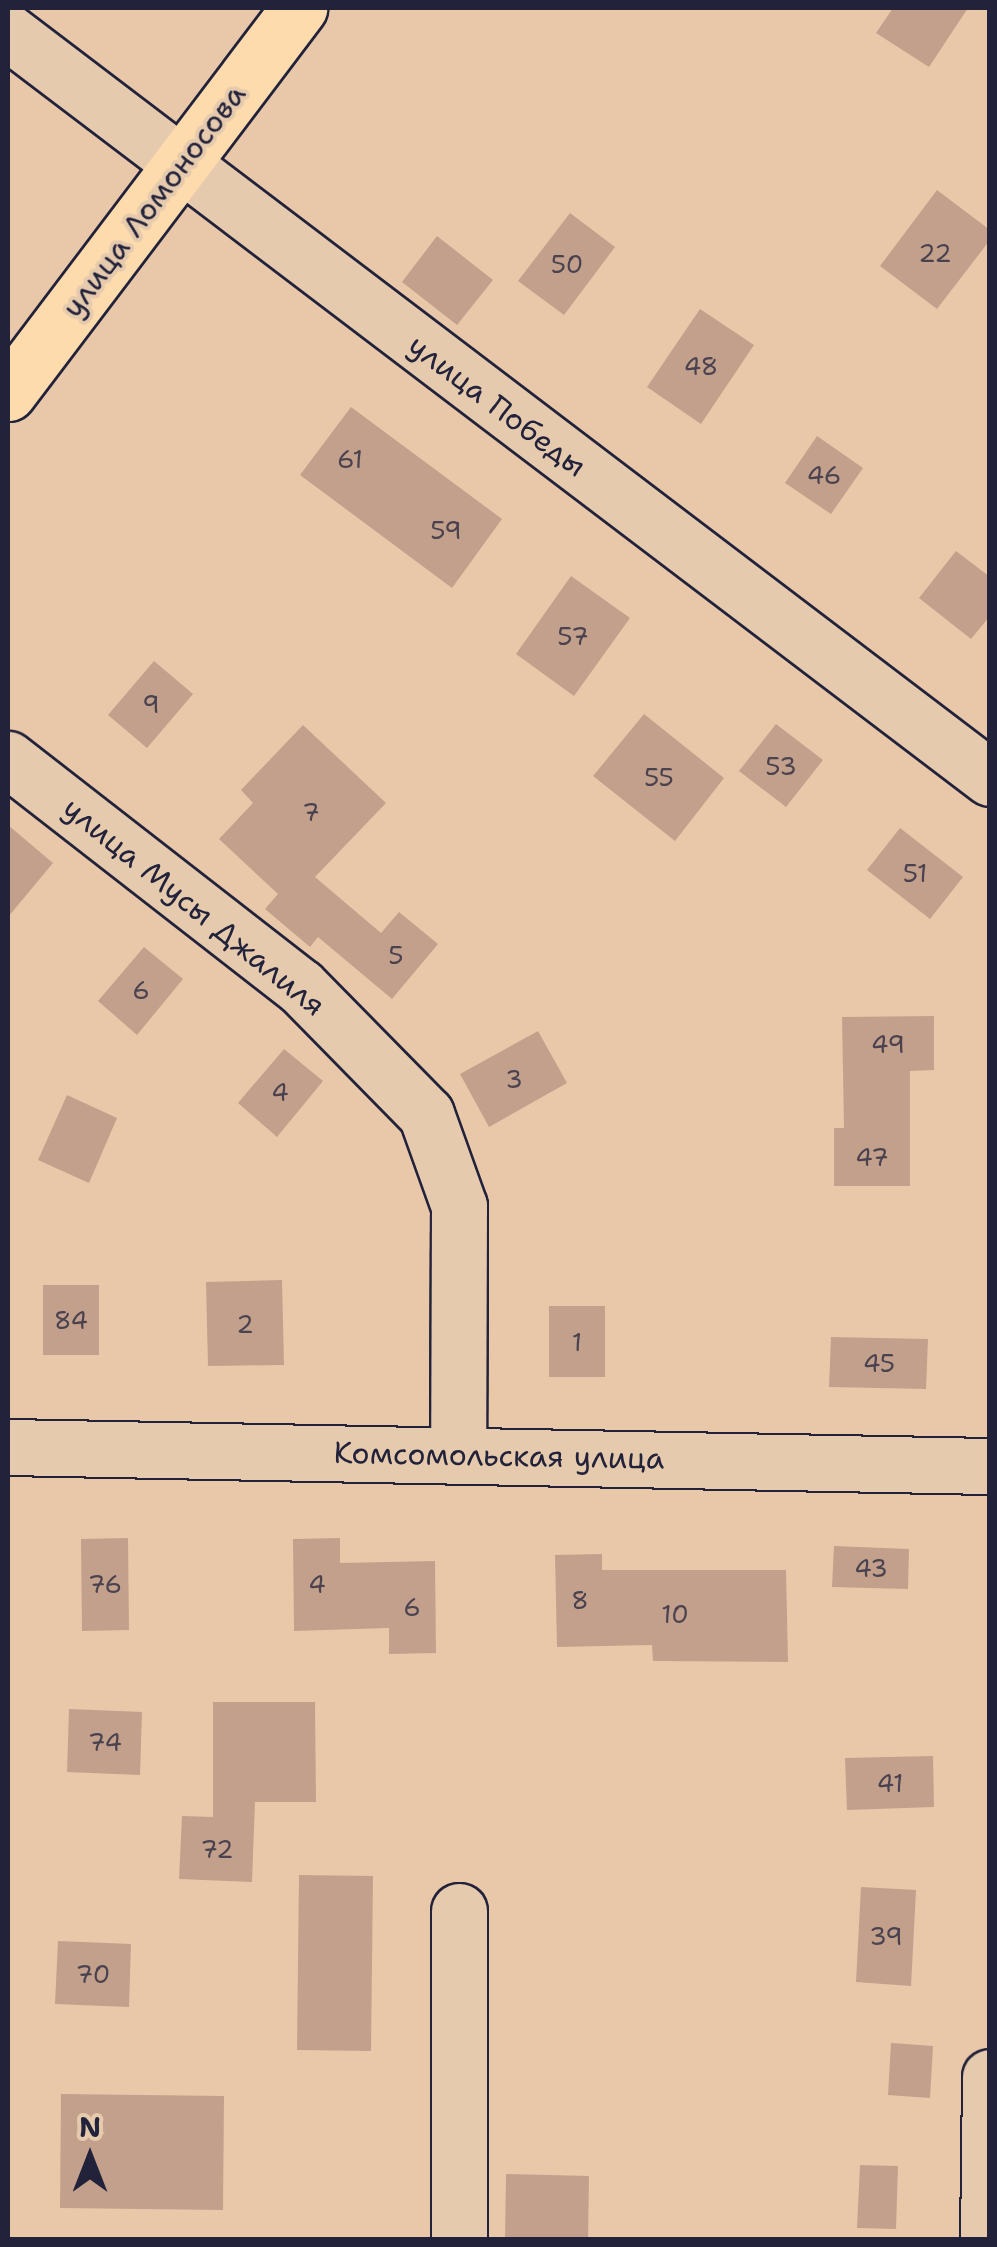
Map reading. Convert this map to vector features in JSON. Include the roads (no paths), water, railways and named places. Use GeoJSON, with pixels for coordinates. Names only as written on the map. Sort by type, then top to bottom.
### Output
{"type":"FeatureCollection","features":[{"type":"Feature","properties":{"kind":"main road","name":"улица Ломоносова"},"geometry":{"type":"LineString","coordinates":[[8,394],[300,8]]}},
{"type":"Feature","properties":{"kind":"street","name":"улица Победы"},"geometry":{"type":"LineString","coordinates":[[8,32],[180,167],[990,778]]}},
{"type":"Feature","properties":{"kind":"street","name":"улица Мусы Джалиля"},"geometry":{"type":"LineString","coordinates":[[8,760],[300,986],[426,1114],[459,1206],[458,1455]]}},
{"type":"Feature","properties":{"kind":"street","name":"Комсомольская улица"},"geometry":{"type":"LineString","coordinates":[[8,1447],[990,1466]]}},
{"type":"Feature","properties":{"kind":"street"},"geometry":{"type":"LineString","coordinates":[[459,1911],[459,2240]]}},
{"type":"Feature","properties":{"kind":"street"},"geometry":{"type":"LineString","coordinates":[[988,2240],[989,2108]]}}]}
